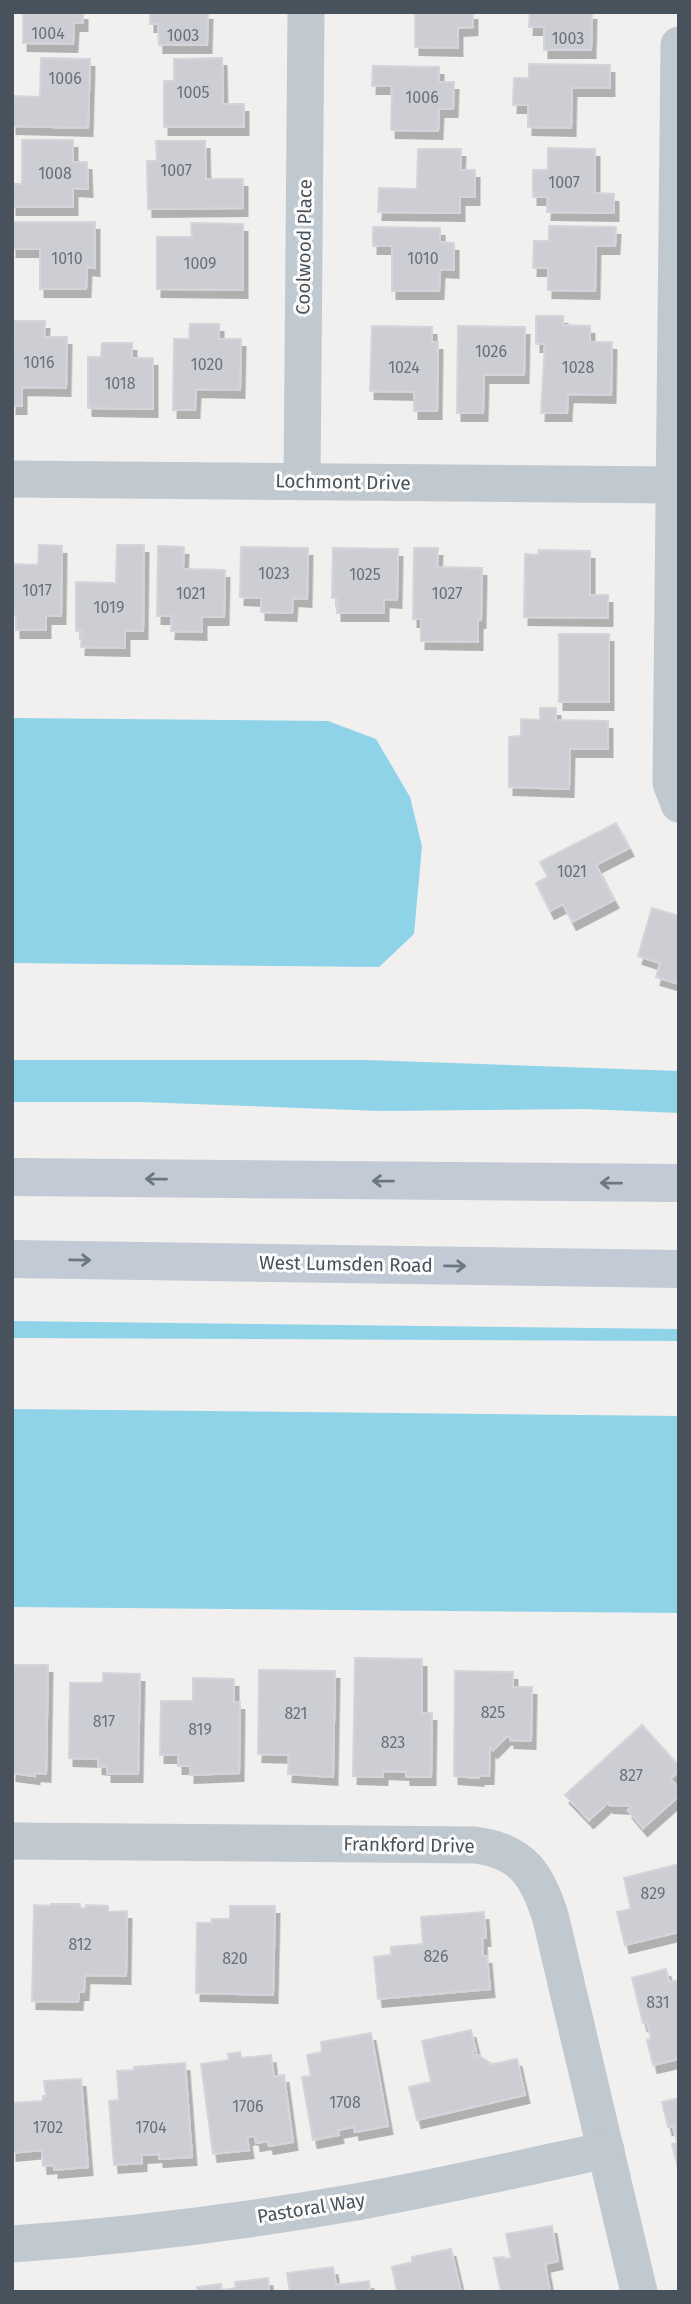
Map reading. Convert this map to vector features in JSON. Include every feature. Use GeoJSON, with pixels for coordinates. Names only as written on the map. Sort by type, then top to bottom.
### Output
{"type":"FeatureCollection","features":[{"type":"Feature","properties":{"kind":"main road"},"geometry":{"type":"LineString","coordinates":[[12,1177],[679,1184]]}},
{"type":"Feature","properties":{"kind":"main road","name":"West Lumsden Road"},"geometry":{"type":"LineString","coordinates":[[12,1259],[679,1269]]}},
{"type":"Feature","properties":{"kind":"street","name":"Coolwood Place"},"geometry":{"type":"LineString","coordinates":[[302,481],[306,12]]}},
{"type":"Feature","properties":{"kind":"street"},"geometry":{"type":"LineString","coordinates":[[679,45],[671,783],[679,804]]}},
{"type":"Feature","properties":{"kind":"street","name":"Lochmont Drive"},"geometry":{"type":"LineString","coordinates":[[12,480],[673,485]]}},
{"type":"Feature","properties":{"kind":"street","name":"Frankford Drive"},"geometry":{"type":"LineString","coordinates":[[12,1841],[475,1845],[501,1850],[524,1864],[538,1883],[547,1907],[639,2292]]}},
{"type":"Feature","properties":{"kind":"street","name":"Pastoral Way"},"geometry":{"type":"LineString","coordinates":[[12,2244],[191,2227],[343,2204],[606,2150]]}},
{"type":"Feature","properties":{"kind":"water"},"geometry":{"type":"Polygon","coordinates":[[[12,718],[328,721],[376,739],[410,797],[422,846],[414,934],[379,967],[12,963],[12,718]]]}},
{"type":"Feature","properties":{"kind":"water"},"geometry":{"type":"Polygon","coordinates":[[[12,1060],[366,1060],[679,1071],[679,1113],[584,1109],[380,1111],[140,1102],[12,1102],[12,1060]]]}},
{"type":"Feature","properties":{"kind":"water"},"geometry":{"type":"Polygon","coordinates":[[[12,1321],[679,1329],[679,1341],[12,1338],[12,1321]]]}},
{"type":"Feature","properties":{"kind":"water"},"geometry":{"type":"Polygon","coordinates":[[[12,1409],[679,1416],[679,1613],[12,1607],[12,1409]]]}},
{"type":"Feature","properties":{"kind":"building"},"geometry":{"type":"Polygon","coordinates":[[[23,12],[83,12],[83,23],[74,23],[73,44],[23,43],[23,12]]]}},
{"type":"Feature","properties":{"kind":"building"},"geometry":{"type":"Polygon","coordinates":[[[150,12],[208,12],[207,45],[159,45],[158,24],[150,24],[150,12]]]}},
{"type":"Feature","properties":{"kind":"building"},"geometry":{"type":"Polygon","coordinates":[[[415,12],[473,12],[473,27],[458,28],[458,48],[415,47],[415,12]]]}},
{"type":"Feature","properties":{"kind":"building"},"geometry":{"type":"Polygon","coordinates":[[[530,12],[592,12],[591,50],[544,50],[544,27],[529,27],[530,12]]]}},
{"type":"Feature","properties":{"kind":"building"},"geometry":{"type":"Polygon","coordinates":[[[41,58],[90,59],[88,128],[12,126],[12,96],[40,97],[41,58]]]}},
{"type":"Feature","properties":{"kind":"building"},"geometry":{"type":"Polygon","coordinates":[[[222,58],[223,104],[244,104],[244,127],[164,127],[164,81],[174,81],[174,59],[222,58]]]}},
{"type":"Feature","properties":{"kind":"building"},"geometry":{"type":"Polygon","coordinates":[[[529,64],[610,65],[610,88],[572,88],[571,128],[528,127],[528,105],[513,105],[514,78],[529,78],[529,64]]]}},
{"type":"Feature","properties":{"kind":"building"},"geometry":{"type":"Polygon","coordinates":[[[373,66],[439,67],[439,82],[454,82],[453,109],[439,109],[438,131],[391,130],[392,86],[372,86],[373,66]]]}},
{"type":"Feature","properties":{"kind":"building"},"geometry":{"type":"Polygon","coordinates":[[[22,140],[73,140],[73,162],[87,162],[88,189],[73,188],[73,207],[12,207],[12,184],[22,184],[22,140]]]}},
{"type":"Feature","properties":{"kind":"building"},"geometry":{"type":"Polygon","coordinates":[[[156,141],[205,141],[206,179],[243,179],[243,208],[148,209],[147,161],[157,161],[156,141]]]}},
{"type":"Feature","properties":{"kind":"building"},"geometry":{"type":"Polygon","coordinates":[[[548,148],[595,149],[595,193],[614,194],[614,213],[547,212],[548,197],[533,197],[533,170],[548,170],[548,148]]]}},
{"type":"Feature","properties":{"kind":"building"},"geometry":{"type":"Polygon","coordinates":[[[418,149],[461,149],[460,170],[475,170],[475,197],[460,197],[460,213],[378,212],[379,188],[417,189],[418,149]]]}},
{"type":"Feature","properties":{"kind":"building"},"geometry":{"type":"Polygon","coordinates":[[[12,222],[95,222],[95,268],[87,267],[86,289],[40,289],[40,249],[12,249],[12,222]]]}},
{"type":"Feature","properties":{"kind":"building"},"geometry":{"type":"Polygon","coordinates":[[[191,223],[243,224],[243,290],[157,289],[157,237],[192,237],[191,223]]]}},
{"type":"Feature","properties":{"kind":"building"},"geometry":{"type":"Polygon","coordinates":[[[549,226],[616,227],[615,246],[596,246],[595,291],[548,290],[548,268],[533,268],[534,241],[549,241],[549,226]]]}},
{"type":"Feature","properties":{"kind":"building"},"geometry":{"type":"Polygon","coordinates":[[[373,227],[440,228],[440,242],[454,243],[454,270],[440,269],[439,291],[392,291],[392,246],[373,246],[373,227]]]}},
{"type":"Feature","properties":{"kind":"building"},"geometry":{"type":"Polygon","coordinates":[[[536,316],[563,316],[563,325],[590,326],[590,342],[612,342],[611,395],[568,394],[567,413],[541,413],[545,344],[536,344],[536,316]]]}},
{"type":"Feature","properties":{"kind":"building"},"geometry":{"type":"Polygon","coordinates":[[[14,321],[45,321],[44,337],[67,337],[66,388],[22,387],[22,406],[12,406],[14,321]]]}},
{"type":"Feature","properties":{"kind":"building"},"geometry":{"type":"Polygon","coordinates":[[[190,324],[219,324],[219,339],[241,339],[240,390],[196,389],[195,410],[173,410],[174,339],[189,339],[190,324]]]}},
{"type":"Feature","properties":{"kind":"building"},"geometry":{"type":"Polygon","coordinates":[[[372,326],[432,327],[432,342],[438,342],[437,411],[414,411],[414,392],[370,391],[372,326]]]}},
{"type":"Feature","properties":{"kind":"building"},"geometry":{"type":"Polygon","coordinates":[[[458,326],[525,327],[524,375],[484,375],[483,413],[457,413],[458,326]]]}},
{"type":"Feature","properties":{"kind":"building"},"geometry":{"type":"Polygon","coordinates":[[[102,343],[132,343],[132,358],[153,358],[153,409],[88,408],[88,357],[101,357],[102,343]]]}},
{"type":"Feature","properties":{"kind":"building"},"geometry":{"type":"Polygon","coordinates":[[[39,545],[62,546],[61,616],[46,616],[46,630],[16,630],[16,615],[12,615],[12,564],[38,565],[39,545]]]}},
{"type":"Feature","properties":{"kind":"building"},"geometry":{"type":"Polygon","coordinates":[[[117,545],[144,545],[143,631],[125,631],[125,648],[81,647],[82,631],[76,631],[76,582],[116,583],[117,545]]]}},
{"type":"Feature","properties":{"kind":"building"},"geometry":{"type":"Polygon","coordinates":[[[158,546],[184,547],[183,569],[225,570],[224,617],[202,617],[202,632],[171,631],[172,616],[157,616],[158,546]]]}},
{"type":"Feature","properties":{"kind":"building"},"geometry":{"type":"Polygon","coordinates":[[[241,547],[308,548],[307,599],[293,598],[292,613],[261,612],[261,598],[240,597],[241,547]]]}},
{"type":"Feature","properties":{"kind":"building"},"geometry":{"type":"Polygon","coordinates":[[[333,548],[398,549],[397,600],[384,599],[384,613],[337,613],[337,598],[332,598],[333,548]]]}},
{"type":"Feature","properties":{"kind":"building"},"geometry":{"type":"Polygon","coordinates":[[[414,548],[438,548],[437,567],[482,568],[478,642],[421,641],[421,619],[413,619],[414,548]]]}},
{"type":"Feature","properties":{"kind":"building"},"geometry":{"type":"Polygon","coordinates":[[[539,550],[590,551],[590,595],[608,595],[608,618],[524,617],[525,554],[538,555],[539,550]]]}},
{"type":"Feature","properties":{"kind":"building"},"geometry":{"type":"Polygon","coordinates":[[[559,634],[609,634],[609,702],[559,702],[559,634]]]}},
{"type":"Feature","properties":{"kind":"building"},"geometry":{"type":"Polygon","coordinates":[[[540,708],[556,708],[556,720],[608,721],[608,749],[570,749],[569,789],[509,787],[509,737],[521,736],[521,719],[540,720],[540,708]]]}},
{"type":"Feature","properties":{"kind":"building"},"geometry":{"type":"Polygon","coordinates":[[[616,823],[629,848],[596,865],[614,900],[572,922],[563,904],[550,911],[536,883],[548,877],[540,862],[616,823]]]}},
{"type":"Feature","properties":{"kind":"building"},"geometry":{"type":"Polygon","coordinates":[[[652,908],[679,916],[679,984],[656,977],[660,963],[638,956],[652,908]]]}},
{"type":"Feature","properties":{"kind":"building"},"geometry":{"type":"Polygon","coordinates":[[[355,1658],[422,1659],[422,1713],[432,1713],[431,1777],[406,1777],[406,1772],[383,1771],[383,1777],[353,1776],[355,1658]]]}},
{"type":"Feature","properties":{"kind":"building"},"geometry":{"type":"Polygon","coordinates":[[[12,1665],[48,1665],[46,1774],[35,1773],[35,1776],[12,1773],[12,1665]]]}},
{"type":"Feature","properties":{"kind":"building"},"geometry":{"type":"Polygon","coordinates":[[[259,1670],[335,1671],[333,1777],[288,1774],[289,1755],[258,1754],[259,1670]]]}},
{"type":"Feature","properties":{"kind":"building"},"geometry":{"type":"Polygon","coordinates":[[[455,1671],[513,1672],[513,1687],[532,1687],[531,1741],[510,1740],[510,1737],[503,1736],[505,1738],[493,1750],[490,1747],[489,1776],[454,1776],[455,1671]]]}},
{"type":"Feature","properties":{"kind":"building"},"geometry":{"type":"Polygon","coordinates":[[[103,1673],[140,1674],[138,1774],[107,1774],[107,1767],[98,1766],[98,1759],[69,1758],[70,1683],[103,1683],[103,1673]]]}},
{"type":"Feature","properties":{"kind":"building"},"geometry":{"type":"Polygon","coordinates":[[[193,1678],[234,1679],[234,1702],[240,1702],[239,1773],[190,1775],[190,1766],[178,1766],[178,1755],[160,1755],[161,1701],[193,1701],[193,1678]]]}},
{"type":"Feature","properties":{"kind":"building"},"geometry":{"type":"Polygon","coordinates":[[[642,1725],[679,1766],[679,1771],[670,1779],[679,1788],[679,1796],[643,1828],[628,1810],[631,1807],[627,1803],[627,1806],[609,1805],[609,1802],[589,1820],[565,1795],[642,1725]]]}},
{"type":"Feature","properties":{"kind":"building"},"geometry":{"type":"Polygon","coordinates":[[[679,1864],[679,1932],[625,1945],[617,1912],[631,1909],[624,1878],[679,1864]]]}},
{"type":"Feature","properties":{"kind":"building"},"geometry":{"type":"Polygon","coordinates":[[[80,1904],[80,1908],[86,1908],[86,1905],[108,1906],[108,1912],[127,1911],[126,1976],[85,1975],[84,1992],[79,1992],[78,2002],[32,2001],[34,1905],[80,1904]]]}},
{"type":"Feature","properties":{"kind":"building"},"geometry":{"type":"Polygon","coordinates":[[[230,1906],[275,1906],[273,1995],[196,1993],[197,1923],[212,1923],[212,1919],[230,1919],[230,1906]]]}},
{"type":"Feature","properties":{"kind":"building"},"geometry":{"type":"Polygon","coordinates":[[[484,1912],[486,1938],[482,1938],[483,1956],[487,1956],[490,1989],[378,1999],[374,1957],[391,1955],[391,1947],[423,1944],[421,1917],[484,1912]]]}},
{"type":"Feature","properties":{"kind":"building"},"geometry":{"type":"Polygon","coordinates":[[[666,1969],[669,1982],[679,1980],[679,2059],[653,2065],[647,2040],[651,2039],[647,2022],[643,2023],[632,1978],[666,1969]]]}},
{"type":"Feature","properties":{"kind":"building"},"geometry":{"type":"Polygon","coordinates":[[[471,2030],[476,2051],[472,2051],[474,2058],[476,2054],[490,2063],[488,2065],[517,2059],[525,2095],[417,2120],[409,2087],[431,2082],[422,2041],[471,2030]]]}},
{"type":"Feature","properties":{"kind":"building"},"geometry":{"type":"Polygon","coordinates":[[[371,2033],[388,2126],[355,2132],[354,2127],[338,2130],[339,2135],[313,2140],[302,2077],[311,2076],[307,2055],[322,2052],[321,2042],[371,2033]]]}},
{"type":"Feature","properties":{"kind":"building"},"geometry":{"type":"Polygon","coordinates":[[[240,2052],[241,2058],[271,2055],[274,2077],[284,2075],[293,2142],[269,2146],[268,2141],[256,2143],[255,2136],[247,2137],[249,2150],[213,2154],[201,2064],[229,2060],[228,2054],[240,2052]]]}},
{"type":"Feature","properties":{"kind":"building"},"geometry":{"type":"Polygon","coordinates":[[[185,2063],[192,2157],[159,2159],[159,2154],[142,2155],[142,2163],[114,2165],[109,2101],[119,2100],[117,2071],[185,2063]]]}},
{"type":"Feature","properties":{"kind":"building"},"geometry":{"type":"Polygon","coordinates":[[[81,2079],[88,2167],[54,2170],[54,2165],[43,2166],[42,2150],[12,2153],[12,2103],[43,2101],[43,2096],[46,2096],[44,2081],[81,2079]]]}},
{"type":"Feature","properties":{"kind":"building"},"geometry":{"type":"Polygon","coordinates":[[[679,2098],[679,2172],[672,2144],[677,2143],[673,2126],[668,2127],[662,2102],[679,2098]]]}},
{"type":"Feature","properties":{"kind":"building"},"geometry":{"type":"Polygon","coordinates":[[[552,2226],[558,2261],[545,2264],[550,2292],[501,2292],[494,2258],[511,2258],[506,2234],[552,2226]]]}},
{"type":"Feature","properties":{"kind":"building"},"geometry":{"type":"Polygon","coordinates":[[[451,2249],[461,2292],[397,2292],[392,2267],[412,2262],[412,2257],[451,2249]]]}},
{"type":"Feature","properties":{"kind":"building"},"geometry":{"type":"Polygon","coordinates":[[[333,2267],[336,2285],[369,2281],[370,2292],[290,2292],[287,2273],[333,2267]]]}},
{"type":"Feature","properties":{"kind":"building"},"geometry":{"type":"Polygon","coordinates":[[[268,2278],[269,2292],[198,2292],[197,2287],[221,2284],[221,2290],[236,2288],[235,2282],[268,2278]]]}}]}
